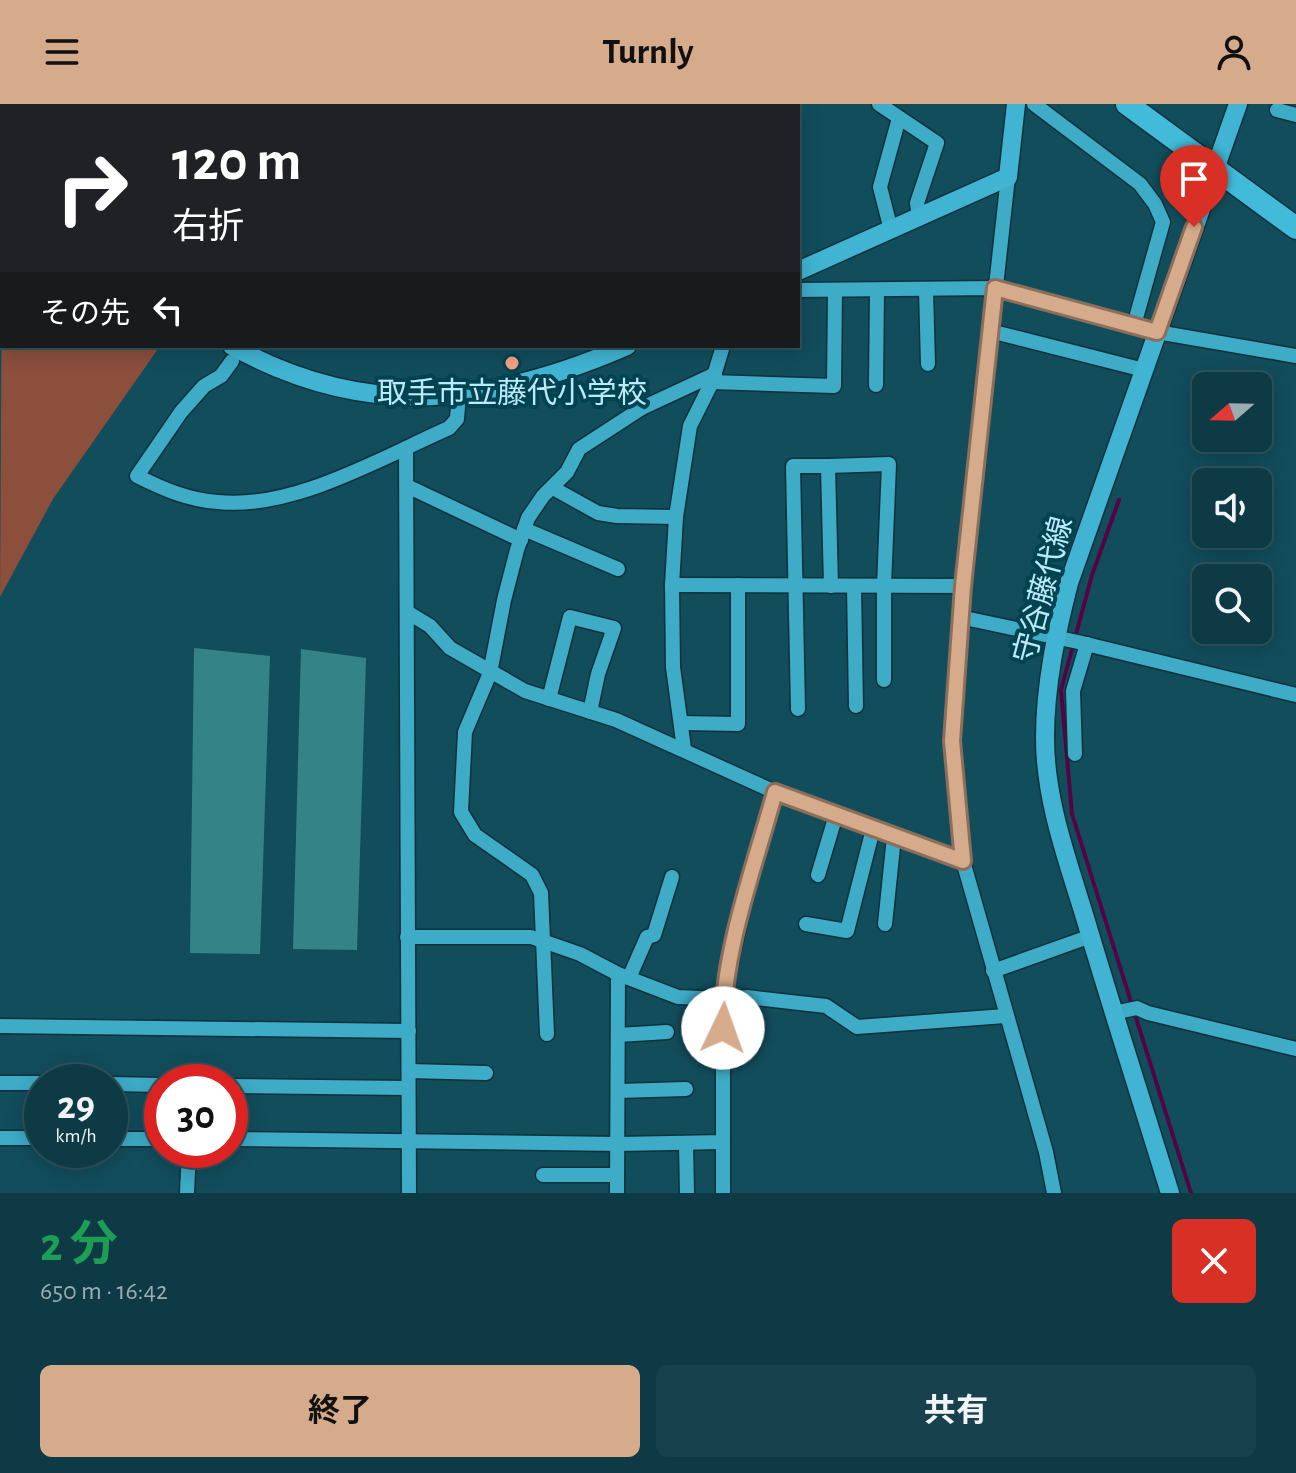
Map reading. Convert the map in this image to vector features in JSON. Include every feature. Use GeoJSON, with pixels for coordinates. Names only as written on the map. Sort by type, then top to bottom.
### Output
{"type":"FeatureCollection","features":[{"type":"Feature","properties":{"kind":"highway"},"geometry":{"type":"LineString","coordinates":[[1127,104],[1296,228]]}},
{"type":"Feature","properties":{"kind":"main road"},"geometry":{"type":"LineString","coordinates":[[800,270],[1008,177],[1016,104]]}},
{"type":"Feature","properties":{"kind":"main road","name":"守谷藤代線"},"geometry":{"type":"LineString","coordinates":[[1170,1193],[1113,1013],[1052,801],[1045,740],[1048,689],[1055,638],[1069,583],[1238,104]]}},
{"type":"Feature","properties":{"kind":"main road"},"geometry":{"type":"LineString","coordinates":[[232,354],[328,386],[383,394],[459,394],[507,388],[556,375],[622,348]]}},
{"type":"Feature","properties":{"kind":"street"},"geometry":{"type":"LineString","coordinates":[[879,104],[937,143],[917,203],[919,219]]}},
{"type":"Feature","properties":{"kind":"street"},"geometry":{"type":"LineString","coordinates":[[1034,104],[1140,184],[1163,222],[1134,325]]}},
{"type":"Feature","properties":{"kind":"street"},"geometry":{"type":"LineString","coordinates":[[1277,110],[1296,115]]}},
{"type":"Feature","properties":{"kind":"street"},"geometry":{"type":"LineString","coordinates":[[891,230],[880,187],[899,118]]}},
{"type":"Feature","properties":{"kind":"street"},"geometry":{"type":"LineString","coordinates":[[1008,177],[963,586],[952,741],[963,861],[1046,1152],[1054,1193]]}},
{"type":"Feature","properties":{"kind":"street"},"geometry":{"type":"LineString","coordinates":[[800,290],[995,288],[1157,332],[1296,356]]}},
{"type":"Feature","properties":{"kind":"street"},"geometry":{"type":"LineString","coordinates":[[926,290],[928,364]]}},
{"type":"Feature","properties":{"kind":"street"},"geometry":{"type":"LineString","coordinates":[[876,385],[877,291]]}},
{"type":"Feature","properties":{"kind":"street"},"geometry":{"type":"LineString","coordinates":[[547,1034],[541,893],[532,875],[475,835],[461,812],[465,732],[490,673],[504,600],[528,518],[543,496],[567,472],[579,449],[642,408],[713,378],[834,386],[835,292]]}},
{"type":"Feature","properties":{"kind":"street"},"geometry":{"type":"LineString","coordinates":[[990,331],[1144,370]]}},
{"type":"Feature","properties":{"kind":"street"},"geometry":{"type":"LineString","coordinates":[[684,749],[673,667],[672,585],[676,517],[690,426],[713,378],[722,348]]}},
{"type":"Feature","properties":{"kind":"street"},"geometry":{"type":"LineString","coordinates":[[232,354],[221,376],[204,386],[181,412],[137,476],[186,497],[253,503],[316,485],[406,448],[453,424],[457,419],[459,394]]}},
{"type":"Feature","properties":{"kind":"street"},"geometry":{"type":"LineString","coordinates":[[406,448],[409,1193]]}},
{"type":"Feature","properties":{"kind":"street"},"geometry":{"type":"LineString","coordinates":[[798,709],[793,466],[889,464],[884,680]]}},
{"type":"Feature","properties":{"kind":"street"},"geometry":{"type":"LineString","coordinates":[[828,466],[831,586]]}},
{"type":"Feature","properties":{"kind":"street"},"geometry":{"type":"LineString","coordinates":[[407,486],[522,535],[618,569]]}},
{"type":"Feature","properties":{"kind":"street"},"geometry":{"type":"LineString","coordinates":[[553,488],[598,513],[676,517]]}},
{"type":"Feature","properties":{"kind":"street"},"geometry":{"type":"LineString","coordinates":[[672,585],[963,586]]}},
{"type":"Feature","properties":{"kind":"street"},"geometry":{"type":"LineString","coordinates":[[681,723],[738,724],[738,585]]}},
{"type":"Feature","properties":{"kind":"street"},"geometry":{"type":"LineString","coordinates":[[854,586],[856,706]]}},
{"type":"Feature","properties":{"kind":"street"},"geometry":{"type":"LineString","coordinates":[[407,612],[430,626],[450,648],[525,691],[616,720],[775,792],[963,861]]}},
{"type":"Feature","properties":{"kind":"street"},"geometry":{"type":"LineString","coordinates":[[549,699],[570,617],[614,628],[598,674],[590,712]]}},
{"type":"Feature","properties":{"kind":"street"},"geometry":{"type":"LineString","coordinates":[[960,617],[1087,644],[1296,695]]}},
{"type":"Feature","properties":{"kind":"street"},"geometry":{"type":"LineString","coordinates":[[1075,754],[1073,691],[1087,644]]}},
{"type":"Feature","properties":{"kind":"street"},"geometry":{"type":"LineString","coordinates":[[723,1193],[723,999],[743,908],[775,792]]}},
{"type":"Feature","properties":{"kind":"street"},"geometry":{"type":"LineString","coordinates":[[818,875],[836,815]]}},
{"type":"Feature","properties":{"kind":"street"},"geometry":{"type":"LineString","coordinates":[[806,924],[847,931],[873,829]]}},
{"type":"Feature","properties":{"kind":"street"},"geometry":{"type":"LineString","coordinates":[[885,924],[894,837]]}},
{"type":"Feature","properties":{"kind":"street"},"geometry":{"type":"LineString","coordinates":[[617,1193],[618,1035],[624,976],[647,937],[654,935],[672,877]]}},
{"type":"Feature","properties":{"kind":"street"},"geometry":{"type":"LineString","coordinates":[[993,971],[1091,936]]}},
{"type":"Feature","properties":{"kind":"street"},"geometry":{"type":"LineString","coordinates":[[407,937],[531,937],[580,954],[624,976],[678,997],[747,997],[826,1006],[857,1027],[1005,1016]]}},
{"type":"Feature","properties":{"kind":"street"},"geometry":{"type":"LineString","coordinates":[[1113,1013],[1137,1008],[1296,1049]]}},
{"type":"Feature","properties":{"kind":"street"},"geometry":{"type":"LineString","coordinates":[[0,1026],[409,1031]]}},
{"type":"Feature","properties":{"kind":"street"},"geometry":{"type":"LineString","coordinates":[[618,1035],[667,1032]]}},
{"type":"Feature","properties":{"kind":"street"},"geometry":{"type":"LineString","coordinates":[[409,1071],[486,1073]]}},
{"type":"Feature","properties":{"kind":"street"},"geometry":{"type":"LineString","coordinates":[[0,1083],[24,1083]]}},
{"type":"Feature","properties":{"kind":"street"},"geometry":{"type":"LineString","coordinates":[[248,1086],[408,1088]]}},
{"type":"Feature","properties":{"kind":"street"},"geometry":{"type":"LineString","coordinates":[[618,1091],[686,1089]]}},
{"type":"Feature","properties":{"kind":"street"},"geometry":{"type":"LineString","coordinates":[[0,1138],[24,1138]]}},
{"type":"Feature","properties":{"kind":"street"},"geometry":{"type":"LineString","coordinates":[[248,1139],[618,1144],[723,1142]]}},
{"type":"Feature","properties":{"kind":"street"},"geometry":{"type":"LineString","coordinates":[[686,1143],[687,1193]]}},
{"type":"Feature","properties":{"kind":"street"},"geometry":{"type":"LineString","coordinates":[[187,1193],[188,1168]]}},
{"type":"Feature","properties":{"kind":"street"},"geometry":{"type":"LineString","coordinates":[[543,1175],[617,1175]]}},
{"type":"Feature","properties":{"kind":"shaded area"},"geometry":{"type":"Polygon","coordinates":[[[1,348],[159,348],[53,499],[0,597],[1,348]]]}},
{"type":"Feature","properties":{"kind":"building"},"geometry":{"type":"Polygon","coordinates":[[[194,648],[270,656],[260,954],[190,953],[194,648]]]}},
{"type":"Feature","properties":{"kind":"building"},"geometry":{"type":"Polygon","coordinates":[[[301,649],[366,658],[357,950],[293,949],[301,649]]]}},
{"type":"Feature","properties":{"kind":"waterway"},"geometry":{"type":"LineString","coordinates":[[1119,500],[1092,575],[1061,690],[1072,814],[1191,1193]]}},
{"type":"Feature","properties":{"kind":"place","name":"取手市立藤代小学校"},"geometry":{"type":"Point","coordinates":[512,363]}},
{"type":"Feature","properties":{"kind":"route"},"geometry":{"type":"LineString","coordinates":[[723,1028],[723,999],[743,908],[775,792],[963,861],[952,741],[963,586],[995,288],[1157,332],[1194,227]]}}]}
